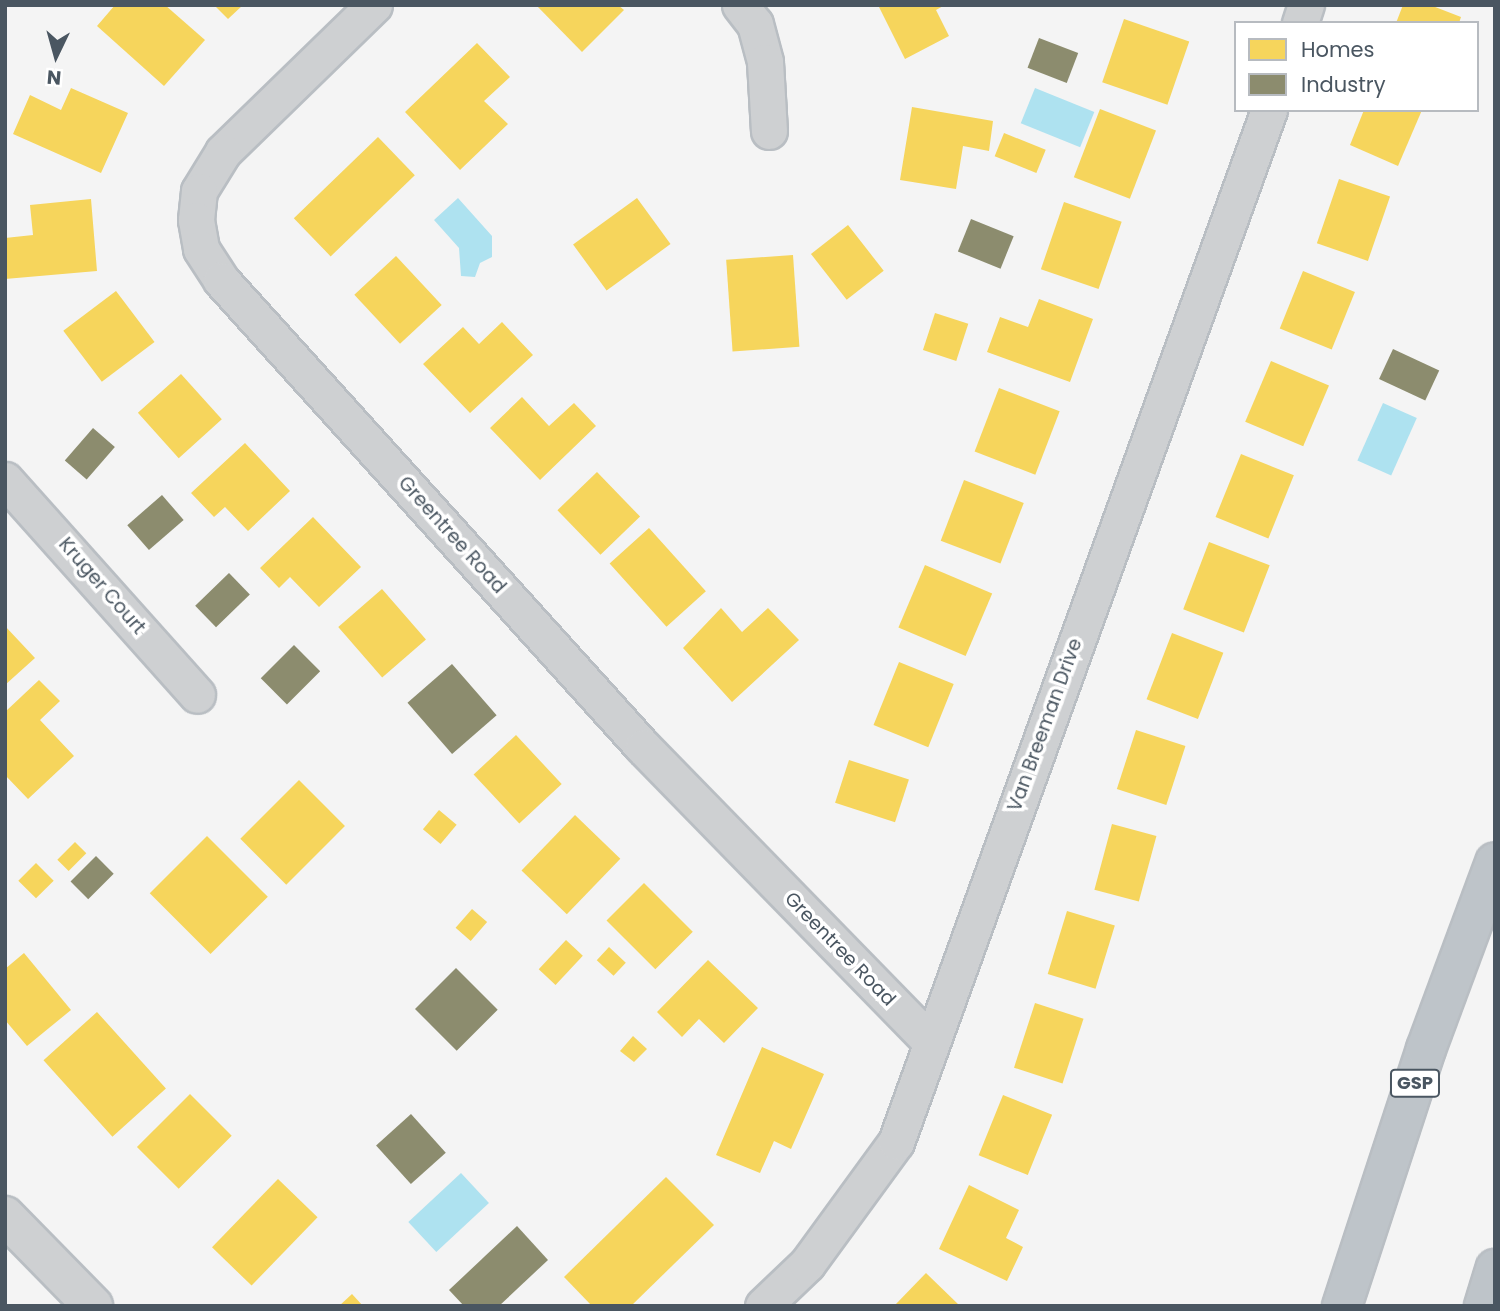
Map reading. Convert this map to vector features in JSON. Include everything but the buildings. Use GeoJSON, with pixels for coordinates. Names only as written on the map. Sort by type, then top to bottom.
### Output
{"type":"FeatureCollection","features":[{"type":"Feature","properties":{"kind":"highway","name":"GSP"},"geometry":{"type":"LineString","coordinates":[[1342,1306],[1426,1049],[1495,862]]}},
{"type":"Feature","properties":{"kind":"highway"},"geometry":{"type":"LineString","coordinates":[[1484,1306],[1495,1269]]}},
{"type":"Feature","properties":{"kind":"street","name":"Greentree Road"},"geometry":{"type":"LineString","coordinates":[[374,5],[223,152],[199,191],[196,220],[201,249],[230,290],[643,747],[930,1041]]}},
{"type":"Feature","properties":{"kind":"street"},"geometry":{"type":"LineString","coordinates":[[740,5],[754,24],[765,62],[769,131]]}},
{"type":"Feature","properties":{"kind":"street","name":"Van Breeman Drive"},"geometry":{"type":"LineString","coordinates":[[763,1306],[807,1264],[897,1142],[930,1041],[1268,112]]}},
{"type":"Feature","properties":{"kind":"street","name":"Kruger Court"},"geometry":{"type":"LineString","coordinates":[[5,480],[197,695]]}},
{"type":"Feature","properties":{"kind":"street"},"geometry":{"type":"LineString","coordinates":[[10,1232],[84,1303]]}},
{"type":"Feature","properties":{"kind":"water"},"geometry":{"type":"Polygon","coordinates":[[[1035,88],[1094,112],[1080,147],[1021,123],[1035,88]]]}},
{"type":"Feature","properties":{"kind":"water"},"geometry":{"type":"Polygon","coordinates":[[[458,198],[492,236],[492,257],[480,263],[475,277],[461,276],[459,248],[434,220],[458,198]]]}},
{"type":"Feature","properties":{"kind":"water"},"geometry":{"type":"Polygon","coordinates":[[[1383,403],[1417,418],[1391,476],[1357,461],[1383,403]]]}},
{"type":"Feature","properties":{"kind":"water"},"geometry":{"type":"Polygon","coordinates":[[[461,1173],[489,1203],[436,1252],[408,1222],[461,1173]]]}}]}
